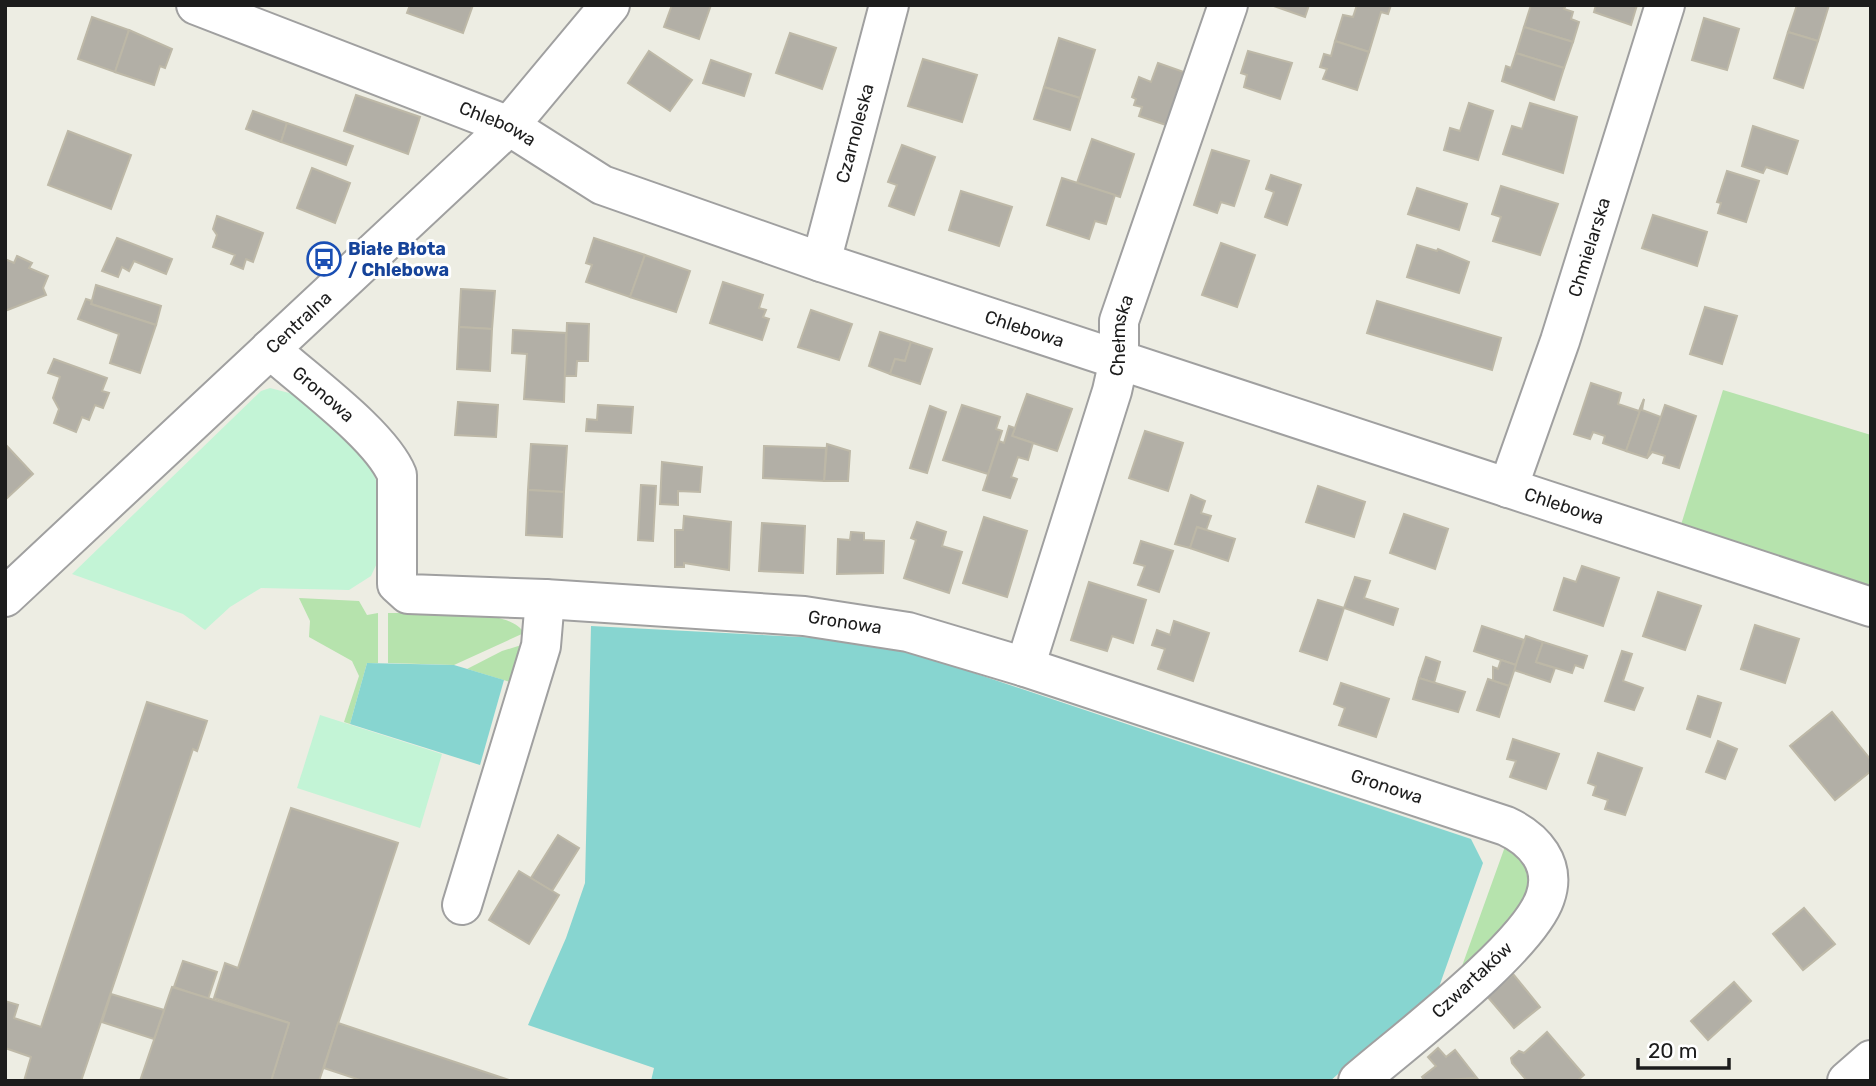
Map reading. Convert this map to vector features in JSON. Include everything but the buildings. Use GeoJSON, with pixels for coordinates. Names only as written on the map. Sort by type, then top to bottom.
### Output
{"type":"FeatureCollection","features":[{"type":"Feature","properties":{"kind":"street","name":"Chlebowa"},"geometry":{"type":"LineString","coordinates":[[196,5],[509,126],[602,185],[821,262],[1871,607]]}},
{"type":"Feature","properties":{"kind":"street","name":"Centralna"},"geometry":{"type":"LineString","coordinates":[[5,597],[509,126],[610,5]]}},
{"type":"Feature","properties":{"kind":"street","name":"Czarnoleska"},"geometry":{"type":"LineString","coordinates":[[821,262],[889,5]]}},
{"type":"Feature","properties":{"kind":"street","name":"Chełmska"},"geometry":{"type":"LineString","coordinates":[[1025,667],[1119,360],[1119,320],[1228,5]]}},
{"type":"Feature","properties":{"kind":"street","name":"Chmielarska"},"geometry":{"type":"LineString","coordinates":[[1508,488],[1560,341],[1665,5]]}},
{"type":"Feature","properties":{"kind":"street","name":"Gronowa"},"geometry":{"type":"LineString","coordinates":[[270,349],[363,431],[392,463],[397,475],[396,573],[401,591],[432,596],[545,599],[804,617],[908,632],[1025,667],[1506,826],[1528,836],[1543,856]]}},
{"type":"Feature","properties":{"kind":"street"},"geometry":{"type":"LineString","coordinates":[[462,905],[541,646],[545,599]]}},
{"type":"Feature","properties":{"kind":"street","name":"Czwartaków"},"geometry":{"type":"LineString","coordinates":[[1358,1081],[1473,982],[1529,926],[1545,898],[1548,875],[1543,856]]}},
{"type":"Feature","properties":{"kind":"street"},"geometry":{"type":"LineString","coordinates":[[1847,1081],[1871,1060]]}},
{"type":"Feature","properties":{"kind":"green space"},"geometry":{"type":"Polygon","coordinates":[[[270,388],[293,394],[326,419],[366,457],[382,494],[378,561],[371,576],[349,590],[261,588],[230,607],[205,630],[183,614],[72,574],[261,391],[270,388]]]}},
{"type":"Feature","properties":{"kind":"green space"},"geometry":{"type":"Polygon","coordinates":[[[1723,390],[1871,435],[1871,589],[1680,528],[1723,390]]]}},
{"type":"Feature","properties":{"kind":"green space"},"geometry":{"type":"Polygon","coordinates":[[[299,598],[359,601],[367,615],[378,613],[378,663],[367,663],[350,724],[344,722],[359,676],[352,661],[309,637],[310,621],[299,598]]]}},
{"type":"Feature","properties":{"kind":"green space"},"geometry":{"type":"Polygon","coordinates":[[[440,612],[482,615],[515,624],[524,633],[454,665],[388,663],[388,613],[440,612]]]}},
{"type":"Feature","properties":{"kind":"green space"},"geometry":{"type":"Polygon","coordinates":[[[528,643],[517,684],[467,669],[502,651],[528,643]]]}},
{"type":"Feature","properties":{"kind":"green space"},"geometry":{"type":"Polygon","coordinates":[[[320,715],[442,754],[420,828],[297,788],[320,715]]]}},
{"type":"Feature","properties":{"kind":"green space"},"geometry":{"type":"Polygon","coordinates":[[[1507,841],[1526,867],[1530,883],[1528,899],[1457,980],[1507,841]]]}},
{"type":"Feature","properties":{"kind":"shaded area"},"geometry":{"type":"Polygon","coordinates":[[[591,626],[878,641],[1471,839],[1483,863],[1439,987],[1330,1081],[651,1081],[654,1068],[528,1025],[566,938],[585,883],[591,626]]]}},
{"type":"Feature","properties":{"kind":"shaded area"},"geometry":{"type":"Polygon","coordinates":[[[367,663],[454,665],[504,680],[480,765],[350,724],[367,663]]]}},
{"type":"Feature","properties":{"kind":"place","name":"Białe Błota / Chlebowa"},"geometry":{"type":"Point","coordinates":[324,259]}}]}
